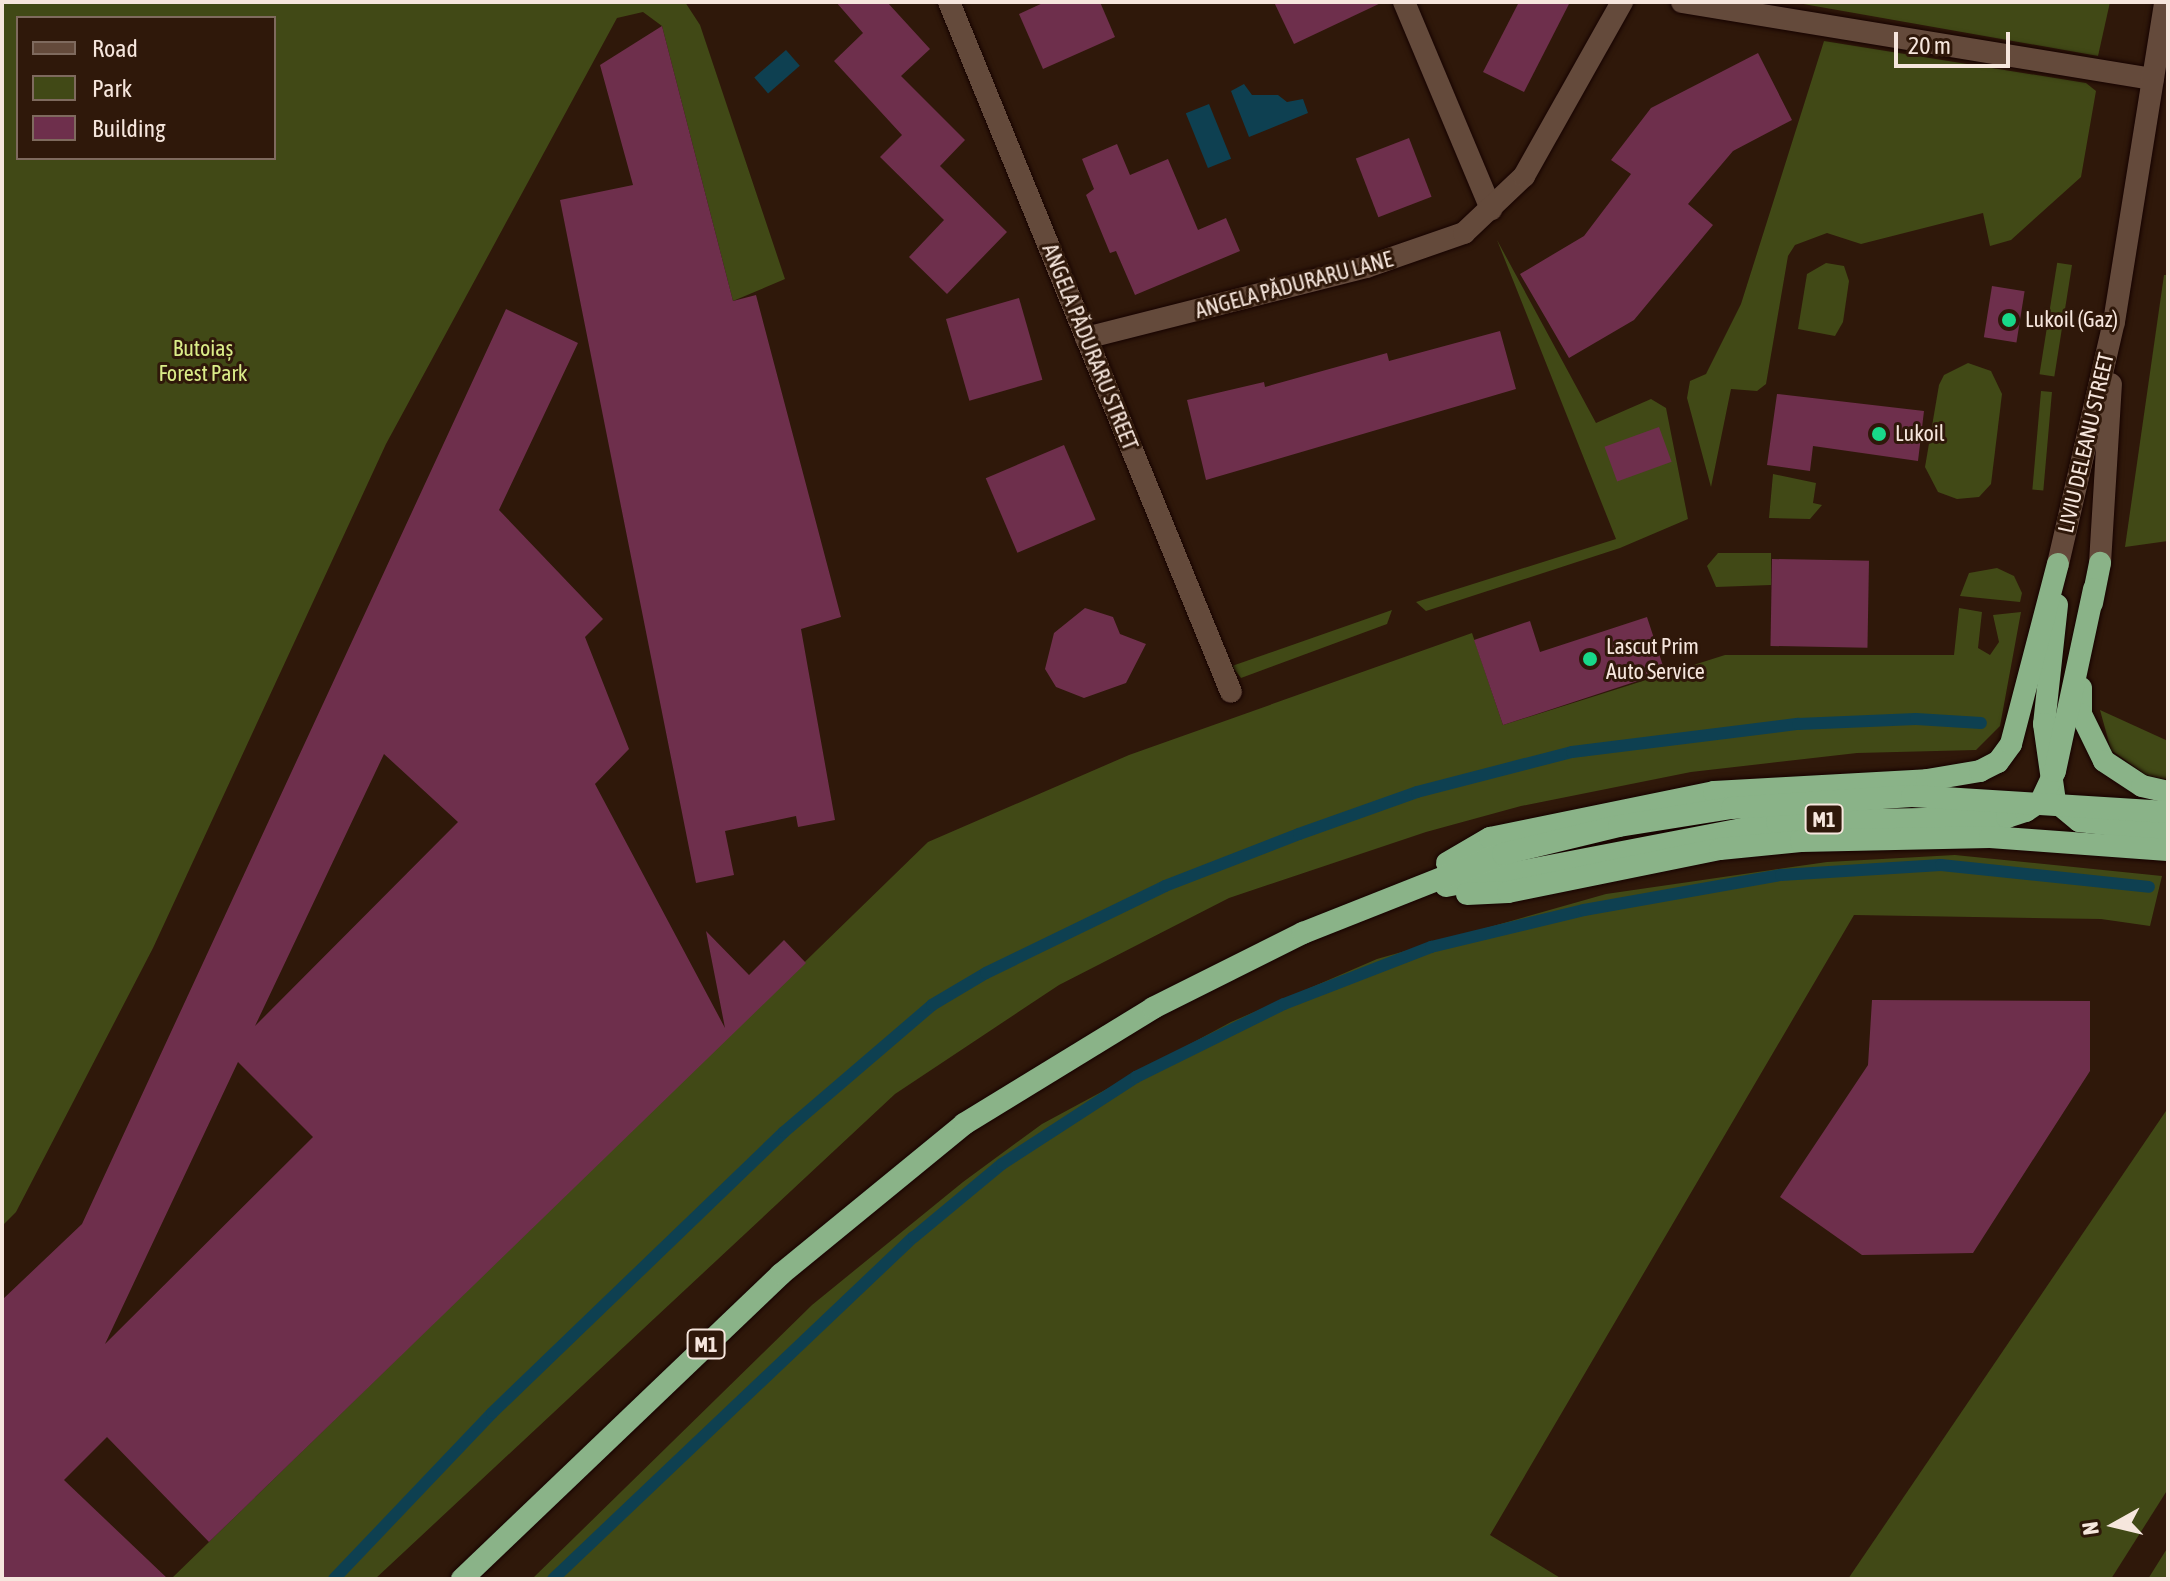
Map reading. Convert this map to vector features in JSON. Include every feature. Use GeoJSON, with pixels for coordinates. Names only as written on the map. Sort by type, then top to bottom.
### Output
{"type":"FeatureCollection","features":[{"type":"Feature","properties":{"kind":"highway"},"geometry":{"type":"LineString","coordinates":[[2049,794],[2100,563]]}},
{"type":"Feature","properties":{"kind":"highway"},"geometry":{"type":"LineString","coordinates":[[2058,564],[2044,724],[2049,794],[2079,821],[2168,831]]}},
{"type":"Feature","properties":{"kind":"highway","name":"M1"},"geometry":{"type":"LineString","coordinates":[[462,1579],[781,1274],[964,1124],[1153,1008],[1390,896],[1490,838],[1610,810],[1782,784],[1927,780],[1980,771],[1998,762],[2011,744],[2058,564]]}},
{"type":"Feature","properties":{"kind":"highway"},"geometry":{"type":"LineString","coordinates":[[2094,589],[2080,684],[2081,714],[2090,740],[2122,775],[2168,792]]}},
{"type":"Feature","properties":{"kind":"highway","name":"M1"},"geometry":{"type":"LineString","coordinates":[[1390,896],[1777,822],[2007,817],[2049,794],[2168,812]]}},
{"type":"Feature","properties":{"kind":"highway","name":"M1"},"geometry":{"type":"LineString","coordinates":[[1390,896],[1508,892],[1720,849],[1874,837],[1990,837],[2168,850]]}},
{"type":"Feature","properties":{"kind":"street","name":"ANGELA PĂDURARU STREET"},"geometry":{"type":"LineString","coordinates":[[949,2],[1231,692]]}},
{"type":"Feature","properties":{"kind":"street"},"geometry":{"type":"LineString","coordinates":[[1404,2],[1491,209]]}},
{"type":"Feature","properties":{"kind":"street","name":"ANGELA PĂDURARU LANE"},"geometry":{"type":"LineString","coordinates":[[1086,338],[1430,247],[1464,233],[1524,176],[1622,2]]}},
{"type":"Feature","properties":{"kind":"street"},"geometry":{"type":"LineString","coordinates":[[1682,2],[2153,79]]}},
{"type":"Feature","properties":{"kind":"street","name":"LIVIU DELEANU STREET"},"geometry":{"type":"LineString","coordinates":[[2058,564],[2114,322],[2165,2]]}},
{"type":"Feature","properties":{"kind":"street","name":"LIVIU DELEANU STREET"},"geometry":{"type":"LineString","coordinates":[[2100,563],[2114,322]]}},
{"type":"Feature","properties":{"kind":"green space","name":"Butoiaș Forest Park"},"geometry":{"type":"Polygon","coordinates":[[[2,2],[685,2],[700,25],[785,279],[733,301],[662,26],[643,12],[617,18],[386,444],[153,948],[16,1212],[2,1226],[2,2]]]}},
{"type":"Feature","properties":{"kind":"green space"},"geometry":{"type":"Polygon","coordinates":[[[1792,2],[2110,2],[2098,56],[1792,2]]]}},
{"type":"Feature","properties":{"kind":"green space"},"geometry":{"type":"Polygon","coordinates":[[[1824,41],[2086,83],[2096,91],[2081,177],[2011,240],[1990,246],[1983,213],[1861,244],[1827,233],[1795,245],[1788,256],[1766,384],[1757,391],[1731,389],[1711,487],[1687,398],[1690,381],[1706,374],[1741,304],[1824,41]]]}},
{"type":"Feature","properties":{"kind":"green space"},"geometry":{"type":"Polygon","coordinates":[[[1497,240],[1596,423],[1651,399],[1666,408],[1688,519],[1620,548],[1426,611],[1416,602],[1616,539],[1497,240]]]}},
{"type":"Feature","properties":{"kind":"green space"},"geometry":{"type":"Polygon","coordinates":[[[1826,263],[1844,266],[1849,281],[1843,322],[1835,336],[1798,329],[1807,274],[1826,263]]]}},
{"type":"Feature","properties":{"kind":"green space"},"geometry":{"type":"Polygon","coordinates":[[[2057,263],[2072,265],[2054,377],[2040,374],[2057,263]]]}},
{"type":"Feature","properties":{"kind":"green space"},"geometry":{"type":"Polygon","coordinates":[[[2164,275],[2168,275],[2168,541],[2125,547],[2164,275]]]}},
{"type":"Feature","properties":{"kind":"green space"},"geometry":{"type":"Polygon","coordinates":[[[1968,363],[1991,371],[2002,394],[1991,484],[1979,497],[1957,499],[1938,492],[1925,467],[1939,385],[1944,375],[1968,363]]]}},
{"type":"Feature","properties":{"kind":"green space"},"geometry":{"type":"Polygon","coordinates":[[[2041,391],[2052,392],[2043,491],[2032,490],[2041,391]]]}},
{"type":"Feature","properties":{"kind":"green space"},"geometry":{"type":"Polygon","coordinates":[[[1773,474],[1816,483],[1813,503],[1822,505],[1810,519],[1769,518],[1773,474]]]}},
{"type":"Feature","properties":{"kind":"green space"},"geometry":{"type":"Polygon","coordinates":[[[1718,553],[1771,553],[1771,585],[1716,587],[1707,566],[1718,553]]]}},
{"type":"Feature","properties":{"kind":"green space"},"geometry":{"type":"Polygon","coordinates":[[[1997,568],[2014,576],[2022,593],[2020,602],[1960,596],[1969,573],[1997,568]]]}},
{"type":"Feature","properties":{"kind":"green space"},"geometry":{"type":"Polygon","coordinates":[[[1959,608],[1982,612],[1978,648],[1990,655],[1999,642],[1993,615],[2021,612],[2000,726],[1976,750],[1857,753],[1691,772],[1521,806],[1426,832],[1229,898],[1059,985],[895,1094],[375,1579],[171,1579],[928,842],[1129,755],[1472,633],[1503,725],[1725,655],[1954,655],[1959,608]]]}},
{"type":"Feature","properties":{"kind":"green space"},"geometry":{"type":"Polygon","coordinates":[[[1392,610],[1387,624],[1241,678],[1232,666],[1392,610]]]}},
{"type":"Feature","properties":{"kind":"green space"},"geometry":{"type":"Polygon","coordinates":[[[2100,710],[2168,741],[2168,780],[2146,775],[2111,750],[2100,710]]]}},
{"type":"Feature","properties":{"kind":"green space"},"geometry":{"type":"Polygon","coordinates":[[[1955,855],[2162,876],[2150,926],[2101,919],[1854,915],[1490,1535],[1562,1579],[532,1579],[812,1305],[963,1182],[1042,1124],[1231,1022],[1377,959],[1606,894],[1827,862],[1955,855]]]}},
{"type":"Feature","properties":{"kind":"green space"},"geometry":{"type":"Polygon","coordinates":[[[2168,1108],[2168,1489],[2111,1579],[1848,1579],[2168,1108]]]}},
{"type":"Feature","properties":{"kind":"green space"},"geometry":{"type":"Polygon","coordinates":[[[2168,1547],[2168,1579],[2148,1579],[2168,1547]]]}},
{"type":"Feature","properties":{"kind":"water"},"geometry":{"type":"Polygon","coordinates":[[[786,50],[800,66],[768,93],[754,78],[786,50]]]}},
{"type":"Feature","properties":{"kind":"water"},"geometry":{"type":"Polygon","coordinates":[[[1244,84],[1252,95],[1278,95],[1287,102],[1303,99],[1308,113],[1249,137],[1231,91],[1244,84]]]}},
{"type":"Feature","properties":{"kind":"water"},"geometry":{"type":"Polygon","coordinates":[[[1209,104],[1231,159],[1208,168],[1186,113],[1209,104]]]}},
{"type":"Feature","properties":{"kind":"building"},"geometry":{"type":"Polygon","coordinates":[[[836,2],[887,2],[930,49],[901,76],[965,140],[940,166],[1007,232],[947,294],[909,257],[944,220],[880,157],[902,135],[834,61],[863,33],[836,2]]]}},
{"type":"Feature","properties":{"kind":"building"},"geometry":{"type":"Polygon","coordinates":[[[1045,2],[1100,2],[1115,37],[1043,69],[1019,14],[1045,2]]]}},
{"type":"Feature","properties":{"kind":"building"},"geometry":{"type":"Polygon","coordinates":[[[1274,2],[1383,2],[1294,44],[1274,2]]]}},
{"type":"Feature","properties":{"kind":"building"},"geometry":{"type":"Polygon","coordinates":[[[1519,2],[1570,2],[1524,92],[1483,72],[1519,2]]]}},
{"type":"Feature","properties":{"kind":"building"},"geometry":{"type":"Polygon","coordinates":[[[662,26],[733,301],[756,295],[841,617],[801,629],[835,820],[798,827],[796,816],[725,831],[734,875],[696,883],[560,200],[633,185],[600,65],[662,26]]]}},
{"type":"Feature","properties":{"kind":"building"},"geometry":{"type":"Polygon","coordinates":[[[1758,53],[1792,120],[1733,151],[1688,204],[1713,225],[1634,320],[1569,358],[1520,274],[1584,236],[1631,174],[1611,160],[1651,108],[1758,53]]]}},
{"type":"Feature","properties":{"kind":"building"},"geometry":{"type":"Polygon","coordinates":[[[1409,138],[1432,197],[1378,217],[1356,158],[1409,138]]]}},
{"type":"Feature","properties":{"kind":"building"},"geometry":{"type":"Polygon","coordinates":[[[1117,144],[1130,175],[1168,159],[1198,230],[1226,218],[1240,251],[1135,295],[1116,251],[1110,253],[1086,195],[1094,189],[1082,159],[1117,144]]]}},
{"type":"Feature","properties":{"kind":"building"},"geometry":{"type":"Polygon","coordinates":[[[1992,286],[2025,291],[2016,343],[1984,337],[1992,286]]]}},
{"type":"Feature","properties":{"kind":"building"},"geometry":{"type":"Polygon","coordinates":[[[1019,298],[1042,380],[969,401],[946,319],[1019,298]]]}},
{"type":"Feature","properties":{"kind":"building"},"geometry":{"type":"Polygon","coordinates":[[[506,309],[578,343],[499,510],[603,619],[585,637],[629,749],[595,784],[725,1028],[706,931],[749,975],[784,940],[806,963],[209,1542],[107,1437],[64,1480],[168,1579],[2,1579],[2,1300],[82,1224],[506,309]],[[384,754],[255,1026],[458,822],[384,754]],[[238,1062],[105,1344],[313,1137],[238,1062]]]}},
{"type":"Feature","properties":{"kind":"building"},"geometry":{"type":"Polygon","coordinates":[[[1500,331],[1516,389],[1206,480],[1187,400],[1264,382],[1265,387],[1387,353],[1389,361],[1500,331]]]}},
{"type":"Feature","properties":{"kind":"building"},"geometry":{"type":"Polygon","coordinates":[[[1777,394],[1924,411],[1918,461],[1813,446],[1810,471],[1767,465],[1777,394]]]}},
{"type":"Feature","properties":{"kind":"building"},"geometry":{"type":"Polygon","coordinates":[[[1659,427],[1672,462],[1617,482],[1604,447],[1659,427]]]}},
{"type":"Feature","properties":{"kind":"building"},"geometry":{"type":"Polygon","coordinates":[[[1064,445],[1096,520],[1017,553],[986,478],[1064,445]]]}},
{"type":"Feature","properties":{"kind":"building"},"geometry":{"type":"Polygon","coordinates":[[[1772,559],[1869,561],[1867,648],[1770,646],[1772,559]]]}},
{"type":"Feature","properties":{"kind":"building"},"geometry":{"type":"Polygon","coordinates":[[[1085,608],[1113,617],[1120,634],[1146,644],[1126,683],[1084,698],[1056,687],[1045,669],[1054,633],[1085,608]]]}},
{"type":"Feature","properties":{"kind":"building"},"geometry":{"type":"Polygon","coordinates":[[[1647,617],[1665,672],[1503,725],[1474,640],[1530,621],[1540,652],[1647,617]]]}},
{"type":"Feature","properties":{"kind":"building"},"geometry":{"type":"Polygon","coordinates":[[[1872,1000],[2090,1001],[2090,1071],[1973,1253],[1862,1255],[1780,1197],[1868,1065],[1872,1000]]]}},
{"type":"Feature","properties":{"kind":"waterway"},"geometry":{"type":"LineString","coordinates":[[334,1579],[492,1413],[784,1132],[932,1005],[986,973],[1165,886],[1299,834],[1417,792],[1572,752],[1798,724],[1916,719],[1981,723]]}},
{"type":"Feature","properties":{"kind":"waterway"},"geometry":{"type":"LineString","coordinates":[[553,1579],[914,1237],[1002,1164],[1136,1077],[1284,1004],[1431,947],[1584,910],[1781,875],[1941,865],[2149,887]]}},
{"type":"Feature","properties":{"kind":"place","name":"Lukoil (Gaz)"},"geometry":{"type":"Point","coordinates":[2009,320]}},
{"type":"Feature","properties":{"kind":"place","name":"Lukoil"},"geometry":{"type":"Point","coordinates":[1879,434]}},
{"type":"Feature","properties":{"kind":"place","name":"Lascut Prim Auto Service"},"geometry":{"type":"Point","coordinates":[1590,659]}}]}
